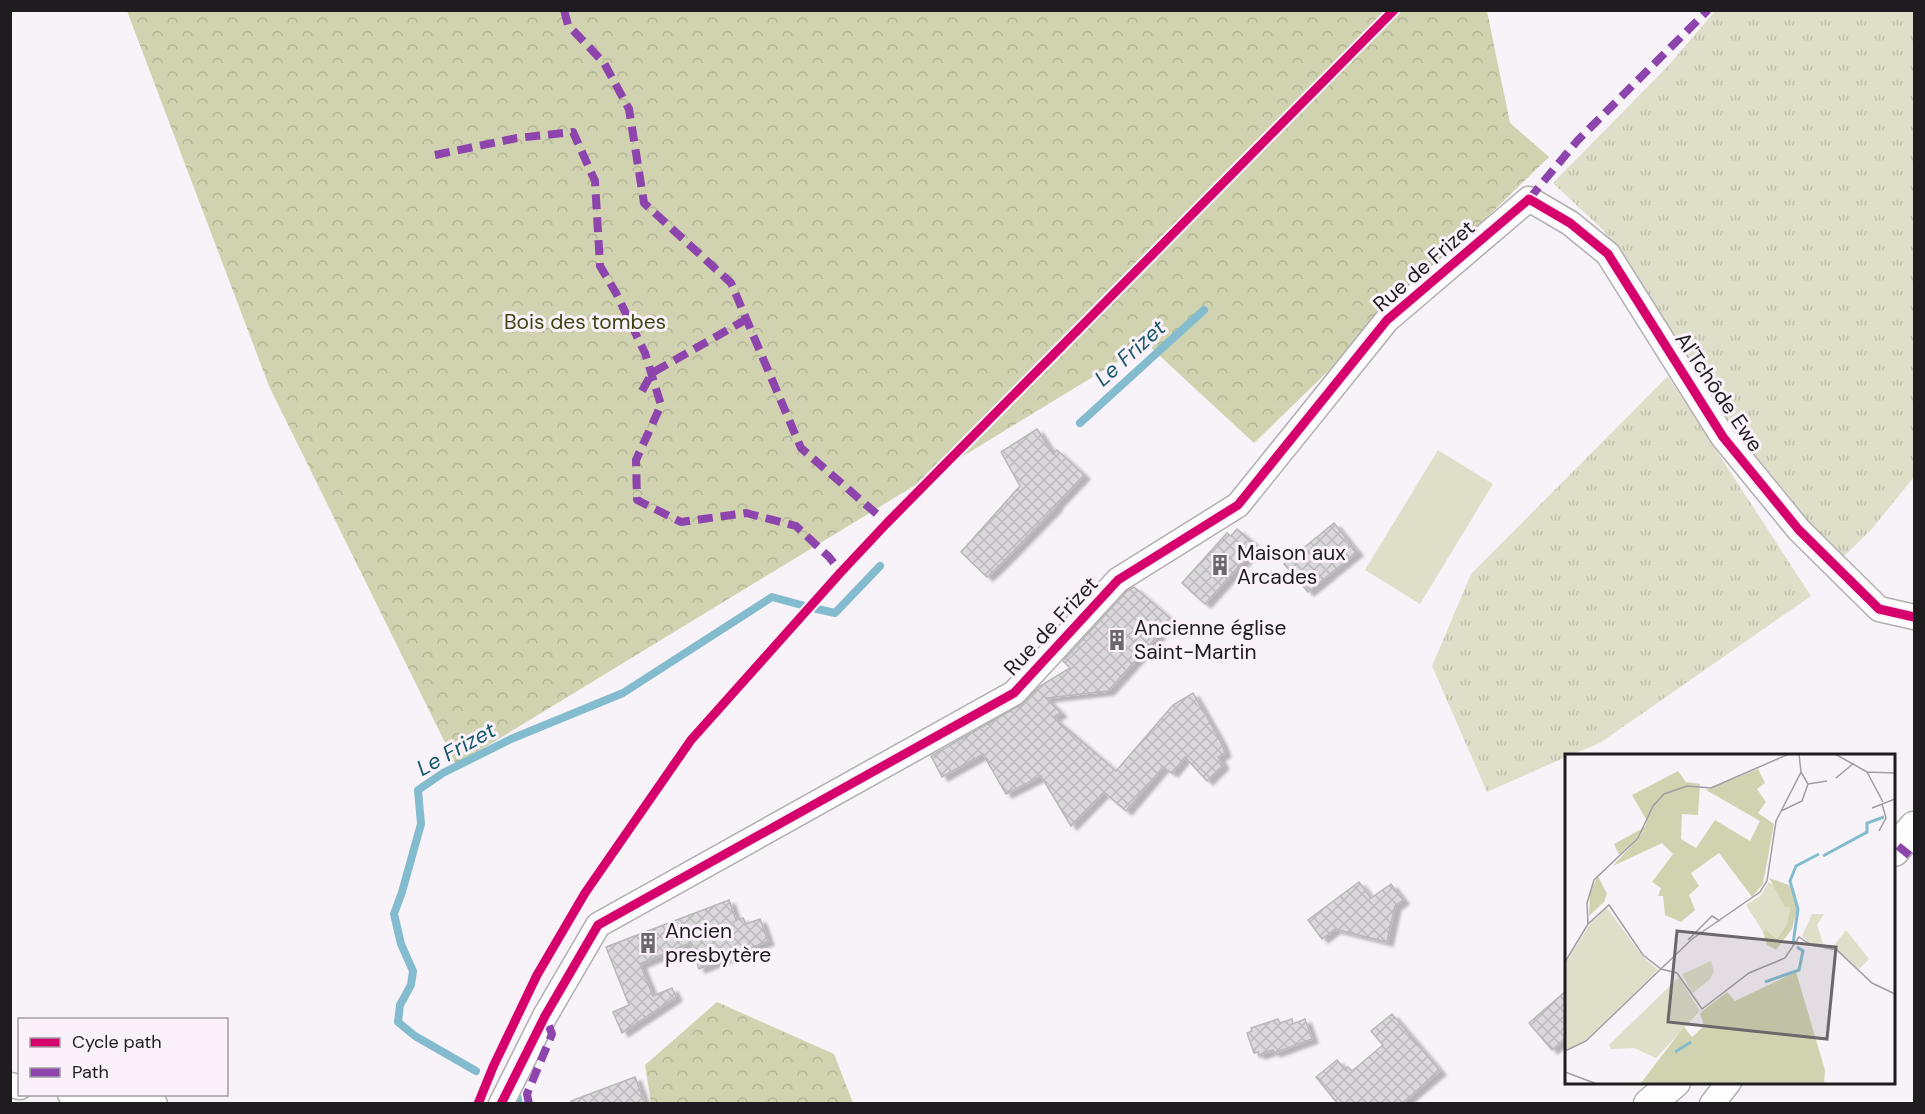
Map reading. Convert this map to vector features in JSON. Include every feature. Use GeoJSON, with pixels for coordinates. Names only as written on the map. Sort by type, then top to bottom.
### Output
{"type":"FeatureCollection","features":[{"type":"Feature","properties":{"kind":"street","name":"Al'Tchôde Ewe"},"geometry":{"type":"LineString","coordinates":[[1529,199],[1569,223],[1608,254],[1723,437],[1799,530],[1880,609],[1914,617]]}},
{"type":"Feature","properties":{"kind":"street","name":"Rue de Frizet"},"geometry":{"type":"LineString","coordinates":[[501,1104],[545,1016],[598,925],[1014,693],[1118,580],[1238,505],[1387,320],[1529,199]]}},
{"type":"Feature","properties":{"kind":"street"},"geometry":{"type":"LineString","coordinates":[[1895,849],[1914,827]]}},
{"type":"Feature","properties":{"kind":"street"},"geometry":{"type":"LineString","coordinates":[[1649,1104],[1674,1084]]}},
{"type":"Feature","properties":{"kind":"street"},"geometry":{"type":"LineString","coordinates":[[1712,1104],[1728,1084]]}},
{"type":"Feature","properties":{"kind":"street"},"geometry":{"type":"LineString","coordinates":[[79,1096],[155,1104]]}},
{"type":"Feature","properties":{"kind":"green space","name":"Bois des tombes"},"geometry":{"type":"Polygon","coordinates":[[[127,11],[1487,11],[1510,123],[1549,157],[1254,443],[1147,344],[456,765],[269,386],[127,11]]]}},
{"type":"Feature","properties":{"kind":"green space"},"geometry":{"type":"Polygon","coordinates":[[[1715,11],[1914,11],[1914,477],[1871,530],[1842,558],[1773,490],[1725,428],[1605,232],[1553,183],[1668,66],[1715,11]]]}},
{"type":"Feature","properties":{"kind":"green space"},"geometry":{"type":"Polygon","coordinates":[[[1668,376],[1811,596],[1600,743],[1573,754],[1565,754],[1565,757],[1487,792],[1432,666],[1471,574],[1668,376]]]}},
{"type":"Feature","properties":{"kind":"green space"},"geometry":{"type":"Polygon","coordinates":[[[1438,450],[1493,484],[1420,604],[1365,570],[1438,450]]]}},
{"type":"Feature","properties":{"kind":"green space"},"geometry":{"type":"Polygon","coordinates":[[[717,1002],[834,1054],[853,1103],[651,1103],[645,1065],[717,1002]]]}},
{"type":"Feature","properties":{"kind":"building"},"geometry":{"type":"Polygon","coordinates":[[[1037,429],[1053,454],[1057,450],[1084,475],[987,577],[961,552],[1020,486],[1001,452],[1037,429]]]}},
{"type":"Feature","properties":{"kind":"building"},"geometry":{"type":"Polygon","coordinates":[[[1334,523],[1357,552],[1308,592],[1284,564],[1334,523]]]}},
{"type":"Feature","properties":{"kind":"building","name":"Maison aux Arcades"},"geometry":{"type":"Polygon","coordinates":[[[1237,529],[1257,546],[1205,604],[1182,583],[1227,533],[1231,536],[1237,529]]]}},
{"type":"Feature","properties":{"kind":"building"},"geometry":{"type":"Polygon","coordinates":[[[1134,587],[1172,620],[1108,691],[1046,698],[1061,713],[1053,717],[1116,771],[1173,705],[1193,693],[1225,753],[1218,757],[1223,765],[1207,781],[1185,757],[1172,773],[1163,767],[1126,811],[1104,792],[1071,826],[1041,776],[1006,794],[983,754],[942,777],[931,756],[1021,705],[1040,686],[1070,668],[1063,661],[1127,591],[1134,587]]]}},
{"type":"Feature","properties":{"kind":"building"},"geometry":{"type":"Polygon","coordinates":[[[1359,882],[1371,898],[1391,884],[1403,900],[1395,906],[1387,942],[1335,929],[1322,939],[1308,920],[1359,882]]]}},
{"type":"Feature","properties":{"kind":"building"},"geometry":{"type":"Polygon","coordinates":[[[729,900],[736,920],[743,918],[746,924],[760,919],[768,941],[699,969],[690,943],[640,964],[653,996],[672,988],[676,997],[622,1033],[613,1012],[629,1005],[606,947],[729,900]]]}},
{"type":"Feature","properties":{"kind":"building"},"geometry":{"type":"Polygon","coordinates":[[[1565,992],[1565,1038],[1552,1050],[1529,1023],[1565,992]]]}},
{"type":"Feature","properties":{"kind":"building"},"geometry":{"type":"Polygon","coordinates":[[[1392,1014],[1440,1071],[1401,1104],[1338,1104],[1316,1077],[1337,1060],[1345,1070],[1348,1067],[1352,1071],[1383,1045],[1371,1031],[1392,1014]]]}},
{"type":"Feature","properties":{"kind":"building"},"geometry":{"type":"Polygon","coordinates":[[[1278,1019],[1280,1023],[1292,1019],[1293,1024],[1305,1019],[1312,1039],[1274,1053],[1273,1050],[1259,1055],[1258,1052],[1254,1053],[1247,1033],[1252,1031],[1251,1028],[1278,1019]]]}},
{"type":"Feature","properties":{"kind":"building"},"geometry":{"type":"Polygon","coordinates":[[[635,1077],[645,1104],[571,1104],[571,1101],[635,1077]]]}},
{"type":"Feature","properties":{"kind":"waterway","name":"Le Frizet"},"geometry":{"type":"LineString","coordinates":[[1080,423],[1204,310]]}},
{"type":"Feature","properties":{"kind":"waterway","name":"Le Frizet"},"geometry":{"type":"LineString","coordinates":[[817,609],[835,613],[880,566]]}},
{"type":"Feature","properties":{"kind":"waterway","name":"Le Frizet"},"geometry":{"type":"LineString","coordinates":[[476,1071],[415,1036],[398,1022],[400,1005],[411,985],[413,971],[401,944],[394,914],[421,824],[418,790],[443,773],[511,739],[623,693],[772,597],[805,606]]}},
{"type":"Feature","properties":{"kind":"waterway","name":"Le Frizet"},"geometry":{"type":"LineString","coordinates":[[517,1095],[519,1104]]}},
{"type":"Feature","properties":{"kind":"marked path"},"geometry":{"type":"LineString","coordinates":[[564,10],[568,25],[604,63],[629,109],[644,203],[731,283],[801,448],[887,523]]}},
{"type":"Feature","properties":{"kind":"marked path"},"geometry":{"type":"LineString","coordinates":[[1529,199],[1578,140],[1708,10]]}},
{"type":"Feature","properties":{"kind":"marked path"},"geometry":{"type":"LineString","coordinates":[[435,155],[517,138],[573,132],[595,181],[600,266],[616,293],[645,353],[661,405],[636,460],[637,500],[681,522],[746,513],[796,526],[829,557],[841,572]]}},
{"type":"Feature","properties":{"kind":"marked path"},"geometry":{"type":"LineString","coordinates":[[642,391],[652,373],[747,319]]}},
{"type":"Feature","properties":{"kind":"marked path"},"geometry":{"type":"LineString","coordinates":[[1898,846],[1914,859]]}},
{"type":"Feature","properties":{"kind":"marked path"},"geometry":{"type":"LineString","coordinates":[[529,1104],[527,1094],[552,1034],[545,1016]]}},
{"type":"Feature","properties":{"kind":"cycle path"},"geometry":{"type":"LineString","coordinates":[[478,1104],[537,975],[585,893],[691,740],[887,523],[1394,10]]}},
{"type":"Feature","properties":{"kind":"cycle path"},"geometry":{"type":"LineString","coordinates":[[501,1104],[545,1016],[598,925],[1014,693],[1118,580],[1238,505],[1387,320],[1529,199],[1570,223],[1608,254],[1723,437],[1799,530],[1879,609],[1914,617]]}},
{"type":"Feature","properties":{"kind":"place","name":"Maison aux Arcades"},"geometry":{"type":"Point","coordinates":[1220,565]}},
{"type":"Feature","properties":{"kind":"place","name":"Ancienne église Saint-Martin"},"geometry":{"type":"Point","coordinates":[1117,640]}},
{"type":"Feature","properties":{"kind":"place","name":"Ancien presbytère"},"geometry":{"type":"Point","coordinates":[648,943]}}]}
